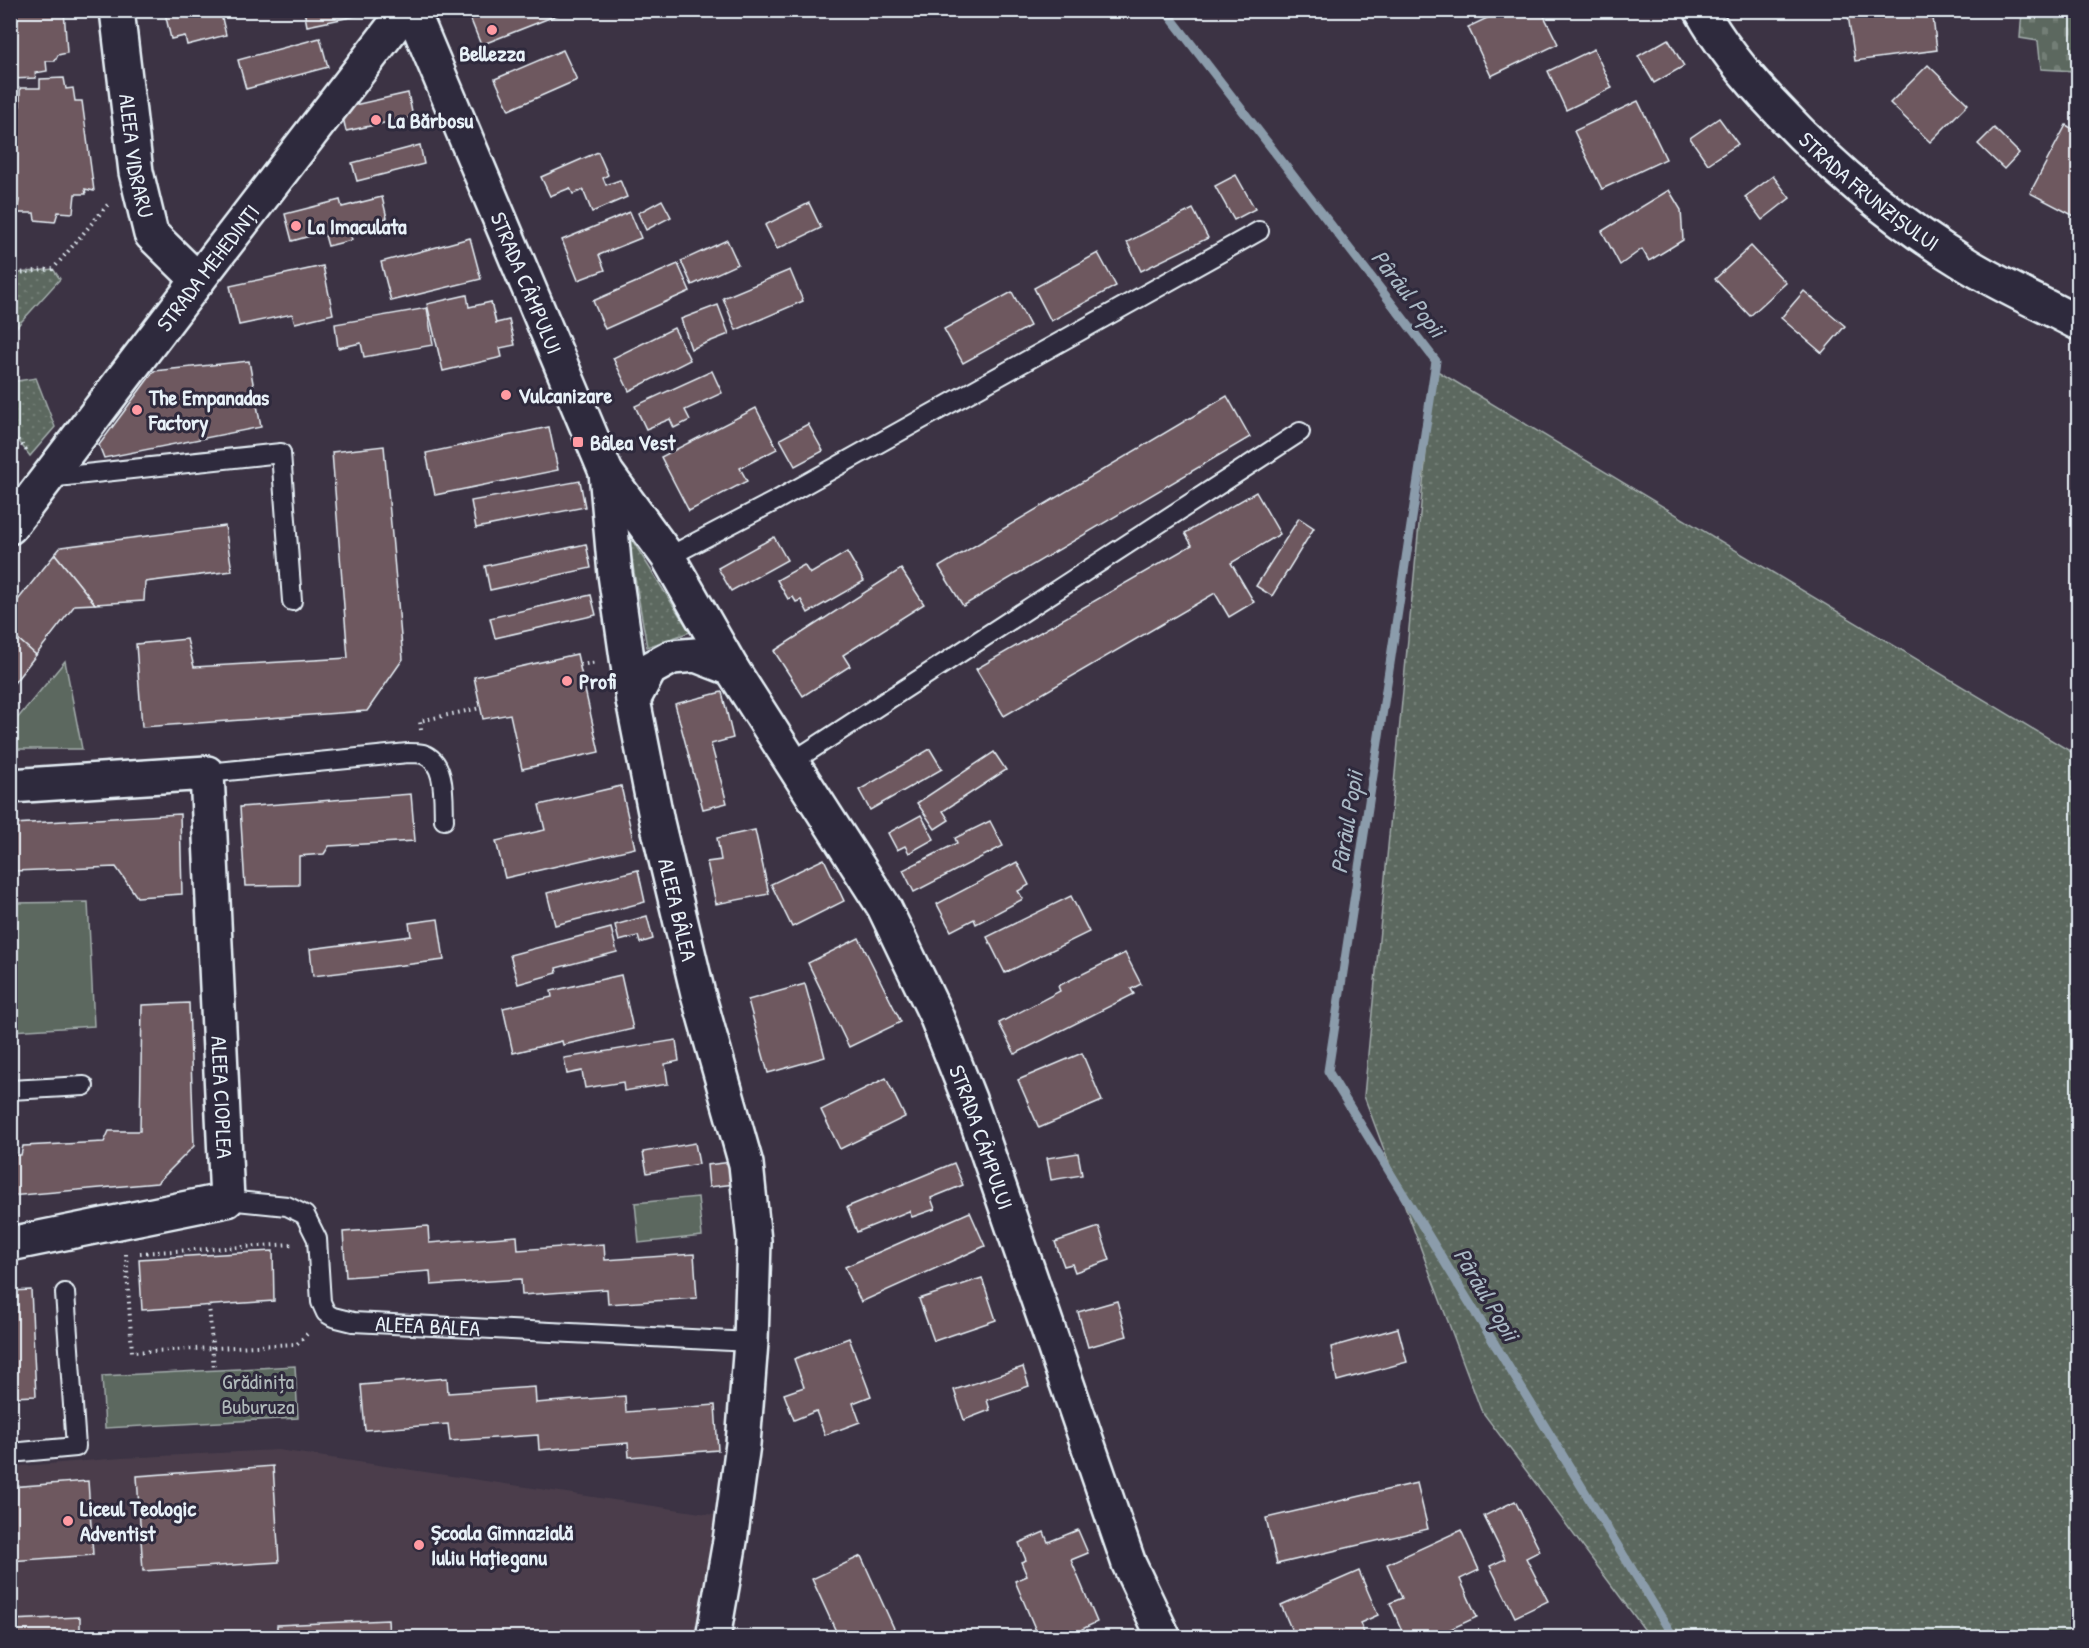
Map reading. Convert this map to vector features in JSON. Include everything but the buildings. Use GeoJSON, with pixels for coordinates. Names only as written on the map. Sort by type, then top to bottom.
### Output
{"type":"FeatureCollection","features":[{"type":"Feature","properties":{"kind":"street","name":"ALEEA VIDRARU"},"geometry":{"type":"LineString","coordinates":[[117,10],[136,172],[151,234],[198,280]]}},
{"type":"Feature","properties":{"kind":"street","name":"STRADA MEHEDINȚI"},"geometry":{"type":"LineString","coordinates":[[10,527],[406,10]]}},
{"type":"Feature","properties":{"kind":"street","name":"STRADA CÂMPULUI"},"geometry":{"type":"LineString","coordinates":[[412,10],[606,472],[668,556],[732,669],[884,906],[934,1012],[969,1099],[1129,1564],[1164,1638]]}},
{"type":"Feature","properties":{"kind":"street","name":"STRADA FRUNZIȘULUI"},"geometry":{"type":"LineString","coordinates":[[1701,10],[1753,84],[1812,146],[1846,176],[1918,233],[1969,266],[2079,323]]}},
{"type":"Feature","properties":{"kind":"street","name":"ALEEA BÂLEA"},"geometry":{"type":"LineString","coordinates":[[606,472],[615,574],[633,700],[657,822],[695,982],[728,1107],[746,1164],[754,1241],[751,1342],[743,1444],[730,1541],[713,1638]]}},
{"type":"Feature","properties":{"kind":"street"},"geometry":{"type":"LineString","coordinates":[[633,700],[650,669],[672,657],[696,655],[732,669]]}},
{"type":"Feature","properties":{"kind":"street"},"geometry":{"type":"LineString","coordinates":[[10,786],[207,773]]}},
{"type":"Feature","properties":{"kind":"street","name":"ALEEA CIOPLEA"},"geometry":{"type":"LineString","coordinates":[[207,773],[227,1200]]}},
{"type":"Feature","properties":{"kind":"street"},"geometry":{"type":"LineString","coordinates":[[10,1244],[227,1200]]}},
{"type":"Feature","properties":{"kind":"lane"},"geometry":{"type":"LineString","coordinates":[[668,556],[777,500],[1259,231]]}},
{"type":"Feature","properties":{"kind":"lane"},"geometry":{"type":"LineString","coordinates":[[792,762],[1300,432]]}},
{"type":"Feature","properties":{"kind":"lane"},"geometry":{"type":"LineString","coordinates":[[48,478],[281,453],[292,601]]}},
{"type":"Feature","properties":{"kind":"lane"},"geometry":{"type":"LineString","coordinates":[[207,773],[408,753],[423,754],[434,762],[441,778],[444,820]]}},
{"type":"Feature","properties":{"kind":"lane"},"geometry":{"type":"LineString","coordinates":[[10,1090],[84,1086]]}},
{"type":"Feature","properties":{"kind":"lane"},"geometry":{"type":"LineString","coordinates":[[227,1200],[287,1206],[305,1215],[317,1243],[321,1302],[326,1313]]}},
{"type":"Feature","properties":{"kind":"lane"},"geometry":{"type":"LineString","coordinates":[[10,1453],[76,1448],[65,1293]]}},
{"type":"Feature","properties":{"kind":"lane","name":"ALEEA BÂLEA"},"geometry":{"type":"LineString","coordinates":[[326,1313],[353,1322],[751,1342]]}},
{"type":"Feature","properties":{"kind":"path"},"geometry":{"type":"LineString","coordinates":[[10,274],[53,269],[136,172]]}},
{"type":"Feature","properties":{"kind":"path"},"geometry":{"type":"LineString","coordinates":[[580,665],[603,661]]}},
{"type":"Feature","properties":{"kind":"path"},"geometry":{"type":"LineString","coordinates":[[423,754],[420,721],[480,708]]}},
{"type":"Feature","properties":{"kind":"path"},"geometry":{"type":"LineString","coordinates":[[317,1243],[125,1254],[132,1352],[297,1344],[326,1313]]}},
{"type":"Feature","properties":{"kind":"path"},"geometry":{"type":"LineString","coordinates":[[209,1305],[214,1370]]}},
{"type":"Feature","properties":{"kind":"shaded area","name":"Școala Gimnazială Iuliu Hațieganu"},"geometry":{"type":"Polygon","coordinates":[[[278,1450],[714,1515],[703,1637],[11,1638],[11,1467],[122,1458],[278,1450]]]}},
{"type":"Feature","properties":{"kind":"green space"},"geometry":{"type":"Polygon","coordinates":[[[2022,11],[2078,11],[2078,113],[2075,113],[2075,71],[2041,69],[2038,41],[2020,38],[2022,11]]]}},
{"type":"Feature","properties":{"kind":"green space"},"geometry":{"type":"Polygon","coordinates":[[[53,269],[60,279],[11,333],[11,274],[53,269]]]}},
{"type":"Feature","properties":{"kind":"green space"},"geometry":{"type":"Polygon","coordinates":[[[1434,369],[2078,756],[2078,1637],[1650,1637],[1481,1410],[1364,1096],[1434,369]]]}},
{"type":"Feature","properties":{"kind":"green space"},"geometry":{"type":"Polygon","coordinates":[[[36,378],[55,427],[30,456],[11,431],[11,382],[36,378]]]}},
{"type":"Feature","properties":{"kind":"green space"},"geometry":{"type":"Polygon","coordinates":[[[627,532],[690,632],[647,647],[627,532]]]}},
{"type":"Feature","properties":{"kind":"green space"},"geometry":{"type":"Polygon","coordinates":[[[65,661],[82,749],[11,749],[11,726],[65,661]]]}},
{"type":"Feature","properties":{"kind":"green space"},"geometry":{"type":"Polygon","coordinates":[[[88,902],[94,1026],[11,1031],[11,903],[88,902]]]}},
{"type":"Feature","properties":{"kind":"green space"},"geometry":{"type":"Polygon","coordinates":[[[698,1197],[702,1236],[639,1243],[635,1203],[698,1197]]]}},
{"type":"Feature","properties":{"kind":"green space","name":"Grădinița Buburuza"},"geometry":{"type":"Polygon","coordinates":[[[295,1366],[298,1418],[105,1428],[102,1376],[295,1366]]]}},
{"type":"Feature","properties":{"kind":"waterway","name":"Pârâul Popii"},"geometry":{"type":"LineString","coordinates":[[1165,10],[1436,361],[1328,1071],[1674,1638]]}},
{"type":"Feature","properties":{"kind":"place","name":"Bellezza"},"geometry":{"type":"Point","coordinates":[492,30]}},
{"type":"Feature","properties":{"kind":"place","name":"La Bărbosu"},"geometry":{"type":"Point","coordinates":[376,120]}},
{"type":"Feature","properties":{"kind":"place","name":"La Imaculata"},"geometry":{"type":"Point","coordinates":[296,226]}},
{"type":"Feature","properties":{"kind":"place","name":"Vulcanizare"},"geometry":{"type":"Point","coordinates":[506,395]}},
{"type":"Feature","properties":{"kind":"place","name":"The Empanadas Factory"},"geometry":{"type":"Point","coordinates":[137,410]}},
{"type":"Feature","properties":{"kind":"place","name":"Bâlea Vest"},"geometry":{"type":"Point","coordinates":[578,442]}},
{"type":"Feature","properties":{"kind":"place","name":"Profi"},"geometry":{"type":"Point","coordinates":[567,681]}},
{"type":"Feature","properties":{"kind":"place","name":"Liceul Teologic Adventist"},"geometry":{"type":"Point","coordinates":[68,1521]}},
{"type":"Feature","properties":{"kind":"place","name":"Școala Gimnazială Iuliu Hațieganu"},"geometry":{"type":"Point","coordinates":[419,1545]}}]}
